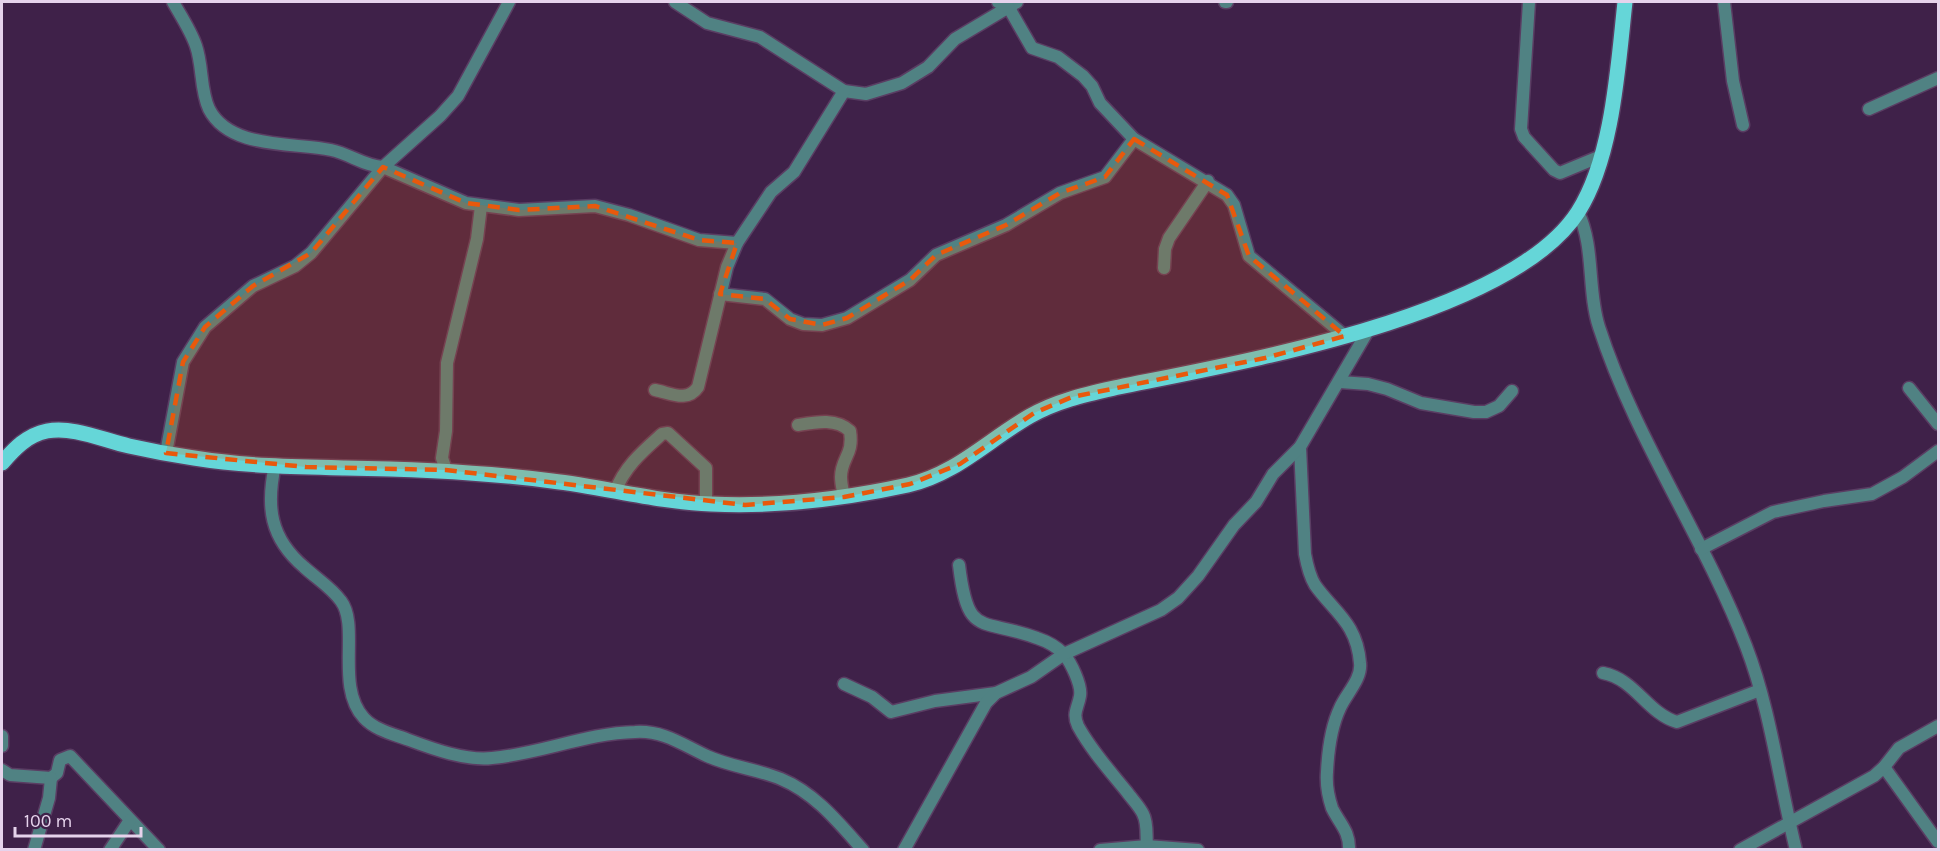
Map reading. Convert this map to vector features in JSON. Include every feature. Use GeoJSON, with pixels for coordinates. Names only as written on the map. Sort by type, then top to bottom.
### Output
{"type":"FeatureCollection","features":[{"type":"Feature","properties":{"kind":"main road"},"geometry":{"type":"LineString","coordinates":[[2,464],[30,436],[47,431],[66,430],[202,459],[275,465],[446,470],[556,481],[615,492],[706,504],[745,505],[844,497],[932,479],[960,464],[1034,413],[1072,397],[1264,358],[1370,329],[1455,297],[1512,271],[1551,242],[1578,212],[1591,187],[1616,92],[1625,2]]}},
{"type":"Feature","properties":{"kind":"street"},"geometry":{"type":"LineString","coordinates":[[173,2],[197,47],[209,110],[218,121],[234,133],[263,141],[334,150],[369,166],[383,167],[466,203],[519,210],[596,206],[699,240],[737,243]]}},
{"type":"Feature","properties":{"kind":"street"},"geometry":{"type":"LineString","coordinates":[[166,453],[183,362],[204,327],[253,286],[295,266],[311,253],[383,167],[459,96],[509,2]]}},
{"type":"Feature","properties":{"kind":"street"},"geometry":{"type":"LineString","coordinates":[[675,2],[707,23],[760,37],[844,91],[866,94],[902,83],[928,67],[955,39],[1008,4],[1032,48],[1058,57],[1083,76],[1092,86],[1100,103],[1134,139],[1208,181],[1227,195],[1234,205],[1249,256],[1344,336]]}},
{"type":"Feature","properties":{"kind":"street"},"geometry":{"type":"LineString","coordinates":[[1529,2],[1521,129],[1524,137],[1554,170],[1560,173],[1601,156]]}},
{"type":"Feature","properties":{"kind":"street"},"geometry":{"type":"LineString","coordinates":[[1724,2],[1733,81],[1743,125]]}},
{"type":"Feature","properties":{"kind":"street"},"geometry":{"type":"LineString","coordinates":[[1869,109],[1938,78]]}},
{"type":"Feature","properties":{"kind":"street"},"geometry":{"type":"LineString","coordinates":[[655,390],[686,397],[693,394],[698,387],[727,267],[737,243],[771,192],[794,172],[844,91]]}},
{"type":"Feature","properties":{"kind":"street"},"geometry":{"type":"LineString","coordinates":[[720,294],[765,299],[790,319],[803,324],[822,325],[847,318],[910,280],[936,255],[1006,225],[1060,193],[1105,177],[1134,139]]}},
{"type":"Feature","properties":{"kind":"street"},"geometry":{"type":"LineString","coordinates":[[1164,268],[1165,249],[1169,238],[1208,181]]}},
{"type":"Feature","properties":{"kind":"street"},"geometry":{"type":"LineString","coordinates":[[446,470],[442,458],[446,431],[447,363],[477,239],[481,206]]}},
{"type":"Feature","properties":{"kind":"street"},"geometry":{"type":"LineString","coordinates":[[1578,212],[1586,228],[1592,295],[1600,328],[1643,432],[1746,645],[1760,690],[1796,849]]}},
{"type":"Feature","properties":{"kind":"street"},"geometry":{"type":"LineString","coordinates":[[844,684],[872,697],[891,712],[935,701],[996,693],[1031,677],[1064,654],[1161,610],[1178,598],[1198,576],[1234,525],[1256,502],[1273,474],[1300,447],[1370,329]]}},
{"type":"Feature","properties":{"kind":"street"},"geometry":{"type":"LineString","coordinates":[[1340,382],[1378,386],[1421,403],[1474,412],[1486,412],[1498,406],[1512,391]]}},
{"type":"Feature","properties":{"kind":"street"},"geometry":{"type":"LineString","coordinates":[[1909,387],[1938,424]]}},
{"type":"Feature","properties":{"kind":"street"},"geometry":{"type":"LineString","coordinates":[[798,425],[831,422],[843,425],[850,431],[851,451],[844,461],[841,477],[844,497]]}},
{"type":"Feature","properties":{"kind":"street"},"geometry":{"type":"LineString","coordinates":[[615,492],[621,476],[632,463],[662,434],[668,433],[706,468],[706,504]]}},
{"type":"Feature","properties":{"kind":"street"},"geometry":{"type":"LineString","coordinates":[[1300,447],[1305,554],[1308,572],[1315,585],[1345,619],[1360,662],[1360,671],[1339,710],[1330,746],[1327,773],[1328,794],[1333,809],[1347,831],[1349,849]]}},
{"type":"Feature","properties":{"kind":"street"},"geometry":{"type":"LineString","coordinates":[[1701,549],[1773,512],[1872,494],[1903,477],[1938,451]]}},
{"type":"Feature","properties":{"kind":"street"},"geometry":{"type":"LineString","coordinates":[[275,465],[269,508],[274,526],[302,566],[328,586],[344,605],[348,620],[353,702],[373,726],[455,753],[492,759],[596,737],[636,732],[660,734],[707,756],[779,778],[800,788],[833,817],[863,849]]}},
{"type":"Feature","properties":{"kind":"street"},"geometry":{"type":"LineString","coordinates":[[958,565],[962,594],[969,611],[981,623],[999,630],[1020,632],[1046,641],[1064,654],[1080,686],[1075,719],[1097,755],[1143,814],[1147,846]]}},
{"type":"Feature","properties":{"kind":"street"},"geometry":{"type":"LineString","coordinates":[[1603,673],[1615,675],[1628,682],[1667,719],[1677,722],[1760,690]]}},
{"type":"Feature","properties":{"kind":"street"},"geometry":{"type":"LineString","coordinates":[[904,849],[986,703],[996,693]]}},
{"type":"Feature","properties":{"kind":"street"},"geometry":{"type":"LineString","coordinates":[[1740,849],[1884,767],[1899,748],[1938,726]]}},
{"type":"Feature","properties":{"kind":"street"},"geometry":{"type":"LineString","coordinates":[[2,736],[2,746]]}},
{"type":"Feature","properties":{"kind":"street"},"geometry":{"type":"LineString","coordinates":[[2,770],[10,775],[51,778],[57,773],[60,760],[70,756],[159,849]]}},
{"type":"Feature","properties":{"kind":"street"},"geometry":{"type":"LineString","coordinates":[[1884,767],[1938,842]]}},
{"type":"Feature","properties":{"kind":"street"},"geometry":{"type":"LineString","coordinates":[[34,849],[49,798],[51,778]]}},
{"type":"Feature","properties":{"kind":"street"},"geometry":{"type":"LineString","coordinates":[[110,849],[130,820]]}},
{"type":"Feature","properties":{"kind":"street"},"geometry":{"type":"LineString","coordinates":[[1100,849],[1147,846],[1198,849]]}},
{"type":"Feature","properties":{"kind":"highlighted area"},"geometry":{"type":"Polygon","coordinates":[[[1134,139],[1227,195],[1249,256],[1345,336],[1265,358],[1072,397],[1034,413],[960,464],[910,484],[844,497],[745,505],[446,470],[306,467],[166,453],[183,362],[205,327],[253,286],[311,253],[383,167],[466,203],[519,210],[595,206],[699,240],[737,243],[720,294],[765,299],[790,319],[822,325],[847,318],[910,280],[936,255],[1006,225],[1060,193],[1105,177],[1134,139]]]}}]}
